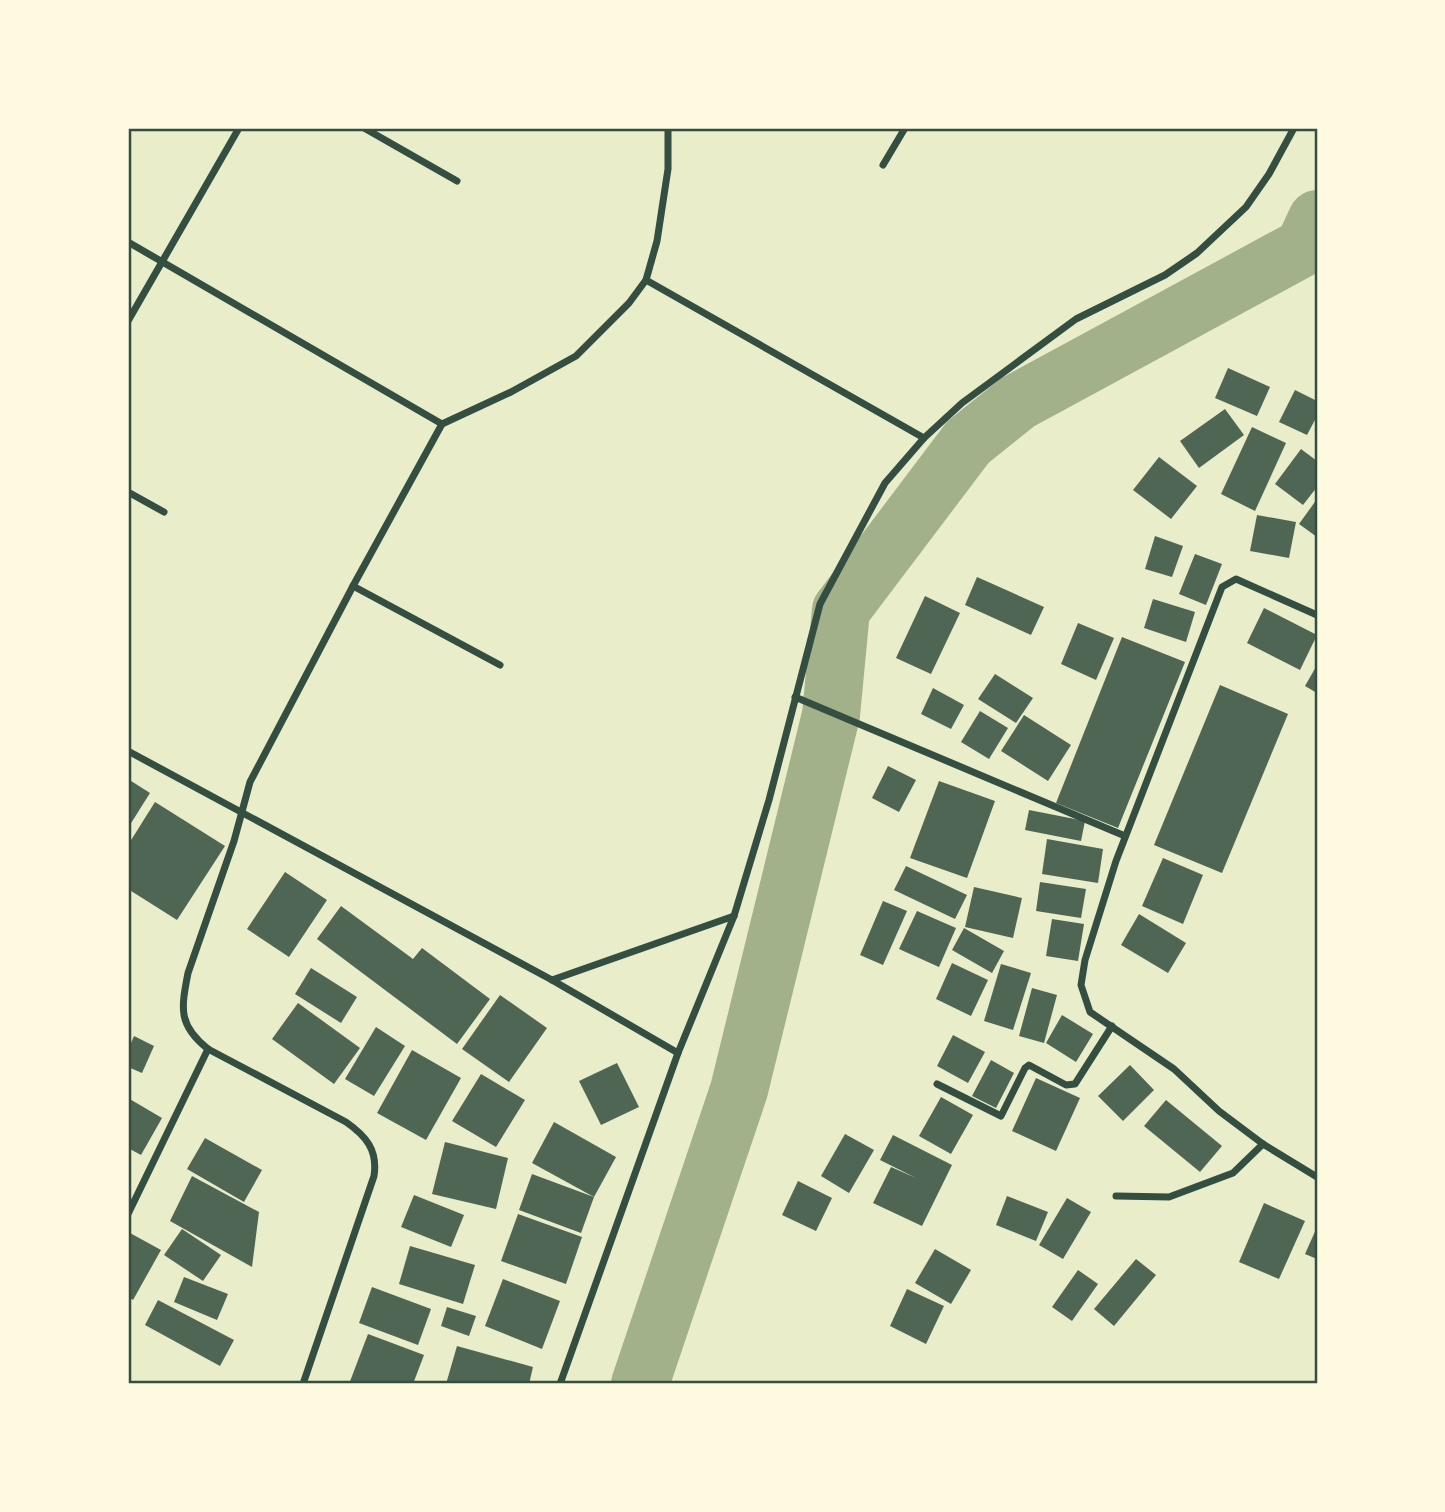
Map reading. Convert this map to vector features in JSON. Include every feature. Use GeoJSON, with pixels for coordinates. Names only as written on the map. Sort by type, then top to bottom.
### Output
{"type":"FeatureCollection","features":[{"type":"Feature","properties":{"kind":"street"},"geometry":{"type":"LineString","coordinates":[[128,321],[239,128]]}},
{"type":"Feature","properties":{"kind":"street"},"geometry":{"type":"LineString","coordinates":[[364,128],[457,181]]}},
{"type":"Feature","properties":{"kind":"street"},"geometry":{"type":"LineString","coordinates":[[303,1384],[374,1176],[376,1164],[373,1147],[360,1132],[346,1122],[208,1049],[194,1038],[183,1021],[188,973],[234,841],[250,782],[442,424],[511,392],[576,356],[629,303],[646,280],[657,241],[668,169],[668,128]]}},
{"type":"Feature","properties":{"kind":"street"},"geometry":{"type":"LineString","coordinates":[[883,165],[905,128]]}},
{"type":"Feature","properties":{"kind":"street"},"geometry":{"type":"LineString","coordinates":[[560,1384],[678,1053],[734,916],[769,800],[820,604],[885,483],[924,438],[962,403],[1076,319],[1165,275],[1198,253],[1246,207],[1269,174],[1294,128]]}},
{"type":"Feature","properties":{"kind":"street"},"geometry":{"type":"LineString","coordinates":[[128,242],[442,424]]}},
{"type":"Feature","properties":{"kind":"street"},"geometry":{"type":"LineString","coordinates":[[646,280],[924,438]]}},
{"type":"Feature","properties":{"kind":"street"},"geometry":{"type":"LineString","coordinates":[[128,492],[164,512]]}},
{"type":"Feature","properties":{"kind":"street"},"geometry":{"type":"LineString","coordinates":[[1317,615],[1236,579],[1222,587],[1125,836],[1085,960],[1081,985],[1090,1012],[1174,1069],[1219,1111],[1263,1144],[1317,1177]]}},
{"type":"Feature","properties":{"kind":"street"},"geometry":{"type":"LineString","coordinates":[[354,586],[499,665]]}},
{"type":"Feature","properties":{"kind":"street"},"geometry":{"type":"LineString","coordinates":[[795,697],[1125,836]]}},
{"type":"Feature","properties":{"kind":"street"},"geometry":{"type":"LineString","coordinates":[[128,751],[240,814],[552,980],[678,1053]]}},
{"type":"Feature","properties":{"kind":"street"},"geometry":{"type":"LineString","coordinates":[[552,980],[734,916]]}},
{"type":"Feature","properties":{"kind":"street"},"geometry":{"type":"LineString","coordinates":[[937,1084],[1001,1116],[1025,1068],[1029,1065],[1066,1085],[1075,1084],[1112,1027]]}},
{"type":"Feature","properties":{"kind":"street"},"geometry":{"type":"LineString","coordinates":[[128,1214],[208,1049]]}},
{"type":"Feature","properties":{"kind":"street"},"geometry":{"type":"LineString","coordinates":[[1116,1196],[1169,1197],[1233,1172],[1263,1144]]}},
{"type":"Feature","properties":{"kind":"building"},"geometry":{"type":"Polygon","coordinates":[[[1228,368],[1270,387],[1257,416],[1215,398],[1228,368]]]}},
{"type":"Feature","properties":{"kind":"building"},"geometry":{"type":"Polygon","coordinates":[[[1295,390],[1317,401],[1317,416],[1307,435],[1279,422],[1295,390]]]}},
{"type":"Feature","properties":{"kind":"building"},"geometry":{"type":"Polygon","coordinates":[[[1225,409],[1244,435],[1199,468],[1180,441],[1225,409]]]}},
{"type":"Feature","properties":{"kind":"building"},"geometry":{"type":"Polygon","coordinates":[[[1252,427],[1286,443],[1255,511],[1221,494],[1252,427]]]}},
{"type":"Feature","properties":{"kind":"building"},"geometry":{"type":"Polygon","coordinates":[[[1301,449],[1317,461],[1317,487],[1303,505],[1275,484],[1301,449]]]}},
{"type":"Feature","properties":{"kind":"building"},"geometry":{"type":"Polygon","coordinates":[[[1159,457],[1197,486],[1171,519],[1133,490],[1159,457]]]}},
{"type":"Feature","properties":{"kind":"building"},"geometry":{"type":"Polygon","coordinates":[[[1317,499],[1317,537],[1299,524],[1317,499]]]}},
{"type":"Feature","properties":{"kind":"building"},"geometry":{"type":"Polygon","coordinates":[[[1257,515],[1296,522],[1289,558],[1250,551],[1257,515]]]}},
{"type":"Feature","properties":{"kind":"building"},"geometry":{"type":"Polygon","coordinates":[[[1155,536],[1183,546],[1172,577],[1145,569],[1155,536]]]}},
{"type":"Feature","properties":{"kind":"building"},"geometry":{"type":"Polygon","coordinates":[[[1195,554],[1222,564],[1206,605],[1179,594],[1195,554]]]}},
{"type":"Feature","properties":{"kind":"building"},"geometry":{"type":"Polygon","coordinates":[[[977,577],[1044,607],[1031,635],[965,605],[977,577]]]}},
{"type":"Feature","properties":{"kind":"building"},"geometry":{"type":"Polygon","coordinates":[[[925,596],[960,613],[931,674],[896,658],[925,596]]]}},
{"type":"Feature","properties":{"kind":"building"},"geometry":{"type":"Polygon","coordinates":[[[1153,599],[1195,612],[1186,642],[1144,628],[1153,599]]]}},
{"type":"Feature","properties":{"kind":"building"},"geometry":{"type":"Polygon","coordinates":[[[1264,608],[1317,635],[1300,670],[1247,643],[1264,608]]]}},
{"type":"Feature","properties":{"kind":"building"},"geometry":{"type":"Polygon","coordinates":[[[1078,623],[1114,638],[1096,680],[1061,664],[1078,623]]]}},
{"type":"Feature","properties":{"kind":"building"},"geometry":{"type":"Polygon","coordinates":[[[1122,637],[1185,662],[1118,828],[1056,803],[1122,637]]]}},
{"type":"Feature","properties":{"kind":"building"},"geometry":{"type":"Polygon","coordinates":[[[1317,665],[1317,693],[1305,686],[1317,665]]]}},
{"type":"Feature","properties":{"kind":"building"},"geometry":{"type":"Polygon","coordinates":[[[995,674],[1033,698],[1016,723],[978,699],[995,674]]]}},
{"type":"Feature","properties":{"kind":"building"},"geometry":{"type":"Polygon","coordinates":[[[1220,685],[1288,714],[1222,873],[1154,845],[1220,685]]]}},
{"type":"Feature","properties":{"kind":"building"},"geometry":{"type":"Polygon","coordinates":[[[933,688],[964,705],[951,729],[921,714],[933,688]]]}},
{"type":"Feature","properties":{"kind":"building"},"geometry":{"type":"Polygon","coordinates":[[[980,711],[1008,728],[989,759],[961,742],[980,711]]]}},
{"type":"Feature","properties":{"kind":"building"},"geometry":{"type":"Polygon","coordinates":[[[1024,715],[1071,745],[1048,781],[1001,751],[1024,715]]]}},
{"type":"Feature","properties":{"kind":"building"},"geometry":{"type":"Polygon","coordinates":[[[888,766],[916,780],[899,812],[872,798],[888,766]]]}},
{"type":"Feature","properties":{"kind":"building"},"geometry":{"type":"Polygon","coordinates":[[[128,779],[150,793],[128,828],[128,779]]]}},
{"type":"Feature","properties":{"kind":"building"},"geometry":{"type":"Polygon","coordinates":[[[939,781],[995,801],[967,878],[910,858],[939,781]]]}},
{"type":"Feature","properties":{"kind":"building"},"geometry":{"type":"Polygon","coordinates":[[[155,802],[225,846],[177,920],[128,889],[128,845],[155,802]]]}},
{"type":"Feature","properties":{"kind":"building"},"geometry":{"type":"Polygon","coordinates":[[[1029,810],[1085,821],[1081,841],[1025,830],[1029,810]]]}},
{"type":"Feature","properties":{"kind":"building"},"geometry":{"type":"Polygon","coordinates":[[[1047,839],[1103,849],[1098,883],[1042,874],[1047,839]]]}},
{"type":"Feature","properties":{"kind":"building"},"geometry":{"type":"Polygon","coordinates":[[[1163,858],[1203,875],[1183,924],[1142,906],[1163,858]]]}},
{"type":"Feature","properties":{"kind":"building"},"geometry":{"type":"Polygon","coordinates":[[[906,866],[967,895],[955,919],[894,890],[906,866]]]}},
{"type":"Feature","properties":{"kind":"building"},"geometry":{"type":"Polygon","coordinates":[[[285,872],[327,900],[289,957],[247,929],[285,872]]]}},
{"type":"Feature","properties":{"kind":"building"},"geometry":{"type":"Polygon","coordinates":[[[1040,882],[1086,889],[1081,918],[1036,911],[1040,882]]]}},
{"type":"Feature","properties":{"kind":"building"},"geometry":{"type":"Polygon","coordinates":[[[974,887],[1022,898],[1013,938],[965,927],[974,887]]]}},
{"type":"Feature","properties":{"kind":"building"},"geometry":{"type":"Polygon","coordinates":[[[883,901],[907,911],[883,965],[860,955],[883,901]]]}},
{"type":"Feature","properties":{"kind":"building"},"geometry":{"type":"Polygon","coordinates":[[[341,906],[413,959],[422,948],[490,999],[457,1044],[317,939],[341,906]]]}},
{"type":"Feature","properties":{"kind":"building"},"geometry":{"type":"Polygon","coordinates":[[[917,911],[956,928],[939,967],[899,949],[917,911]]]}},
{"type":"Feature","properties":{"kind":"building"},"geometry":{"type":"Polygon","coordinates":[[[1139,914],[1186,943],[1168,973],[1121,945],[1139,914]]]}},
{"type":"Feature","properties":{"kind":"building"},"geometry":{"type":"Polygon","coordinates":[[[1052,919],[1084,924],[1078,961],[1046,956],[1052,919]]]}},
{"type":"Feature","properties":{"kind":"building"},"geometry":{"type":"Polygon","coordinates":[[[964,928],[1004,951],[992,973],[952,950],[964,928]]]}},
{"type":"Feature","properties":{"kind":"building"},"geometry":{"type":"Polygon","coordinates":[[[952,963],[988,980],[971,1016],[936,999],[952,963]]]}},
{"type":"Feature","properties":{"kind":"building"},"geometry":{"type":"Polygon","coordinates":[[[1001,964],[1031,973],[1013,1030],[984,1021],[1001,964]]]}},
{"type":"Feature","properties":{"kind":"building"},"geometry":{"type":"Polygon","coordinates":[[[311,968],[357,997],[341,1023],[295,994],[311,968]]]}},
{"type":"Feature","properties":{"kind":"building"},"geometry":{"type":"Polygon","coordinates":[[[1032,988],[1057,995],[1044,1043],[1019,1036],[1032,988]]]}},
{"type":"Feature","properties":{"kind":"building"},"geometry":{"type":"Polygon","coordinates":[[[500,995],[547,1028],[509,1082],[462,1049],[500,995]]]}},
{"type":"Feature","properties":{"kind":"building"},"geometry":{"type":"Polygon","coordinates":[[[298,1003],[360,1048],[334,1084],[272,1039],[298,1003]]]}},
{"type":"Feature","properties":{"kind":"building"},"geometry":{"type":"Polygon","coordinates":[[[1062,1015],[1093,1034],[1076,1062],[1046,1043],[1062,1015]]]}},
{"type":"Feature","properties":{"kind":"building"},"geometry":{"type":"Polygon","coordinates":[[[376,1027],[405,1046],[374,1096],[345,1079],[376,1027]]]}},
{"type":"Feature","properties":{"kind":"building"},"geometry":{"type":"Polygon","coordinates":[[[953,1035],[985,1052],[968,1083],[937,1066],[953,1035]]]}},
{"type":"Feature","properties":{"kind":"building"},"geometry":{"type":"Polygon","coordinates":[[[134,1036],[154,1046],[142,1073],[128,1067],[128,1050],[134,1036]]]}},
{"type":"Feature","properties":{"kind":"building"},"geometry":{"type":"Polygon","coordinates":[[[412,1050],[461,1078],[426,1140],[377,1113],[412,1050]]]}},
{"type":"Feature","properties":{"kind":"building"},"geometry":{"type":"Polygon","coordinates":[[[991,1060],[1014,1073],[996,1108],[972,1096],[991,1060]]]}},
{"type":"Feature","properties":{"kind":"building"},"geometry":{"type":"Polygon","coordinates":[[[617,1063],[639,1107],[601,1125],[579,1081],[617,1063]]]}},
{"type":"Feature","properties":{"kind":"building"},"geometry":{"type":"Polygon","coordinates":[[[1130,1065],[1154,1090],[1123,1121],[1098,1096],[1130,1065]]]}},
{"type":"Feature","properties":{"kind":"building"},"geometry":{"type":"Polygon","coordinates":[[[481,1074],[525,1100],[496,1147],[452,1121],[481,1074]]]}},
{"type":"Feature","properties":{"kind":"building"},"geometry":{"type":"Polygon","coordinates":[[[1036,1078],[1080,1098],[1056,1151],[1012,1131],[1036,1078]]]}},
{"type":"Feature","properties":{"kind":"building"},"geometry":{"type":"Polygon","coordinates":[[[941,1097],[973,1115],[951,1154],[919,1136],[941,1097]]]}},
{"type":"Feature","properties":{"kind":"building"},"geometry":{"type":"Polygon","coordinates":[[[128,1098],[162,1118],[141,1155],[128,1148],[128,1098]]]}},
{"type":"Feature","properties":{"kind":"building"},"geometry":{"type":"Polygon","coordinates":[[[1166,1100],[1222,1146],[1200,1172],[1144,1126],[1166,1100]]]}},
{"type":"Feature","properties":{"kind":"building"},"geometry":{"type":"Polygon","coordinates":[[[554,1122],[616,1157],[594,1197],[532,1163],[554,1122]]]}},
{"type":"Feature","properties":{"kind":"building"},"geometry":{"type":"Polygon","coordinates":[[[845,1134],[874,1150],[849,1193],[821,1176],[845,1134]]]}},
{"type":"Feature","properties":{"kind":"building"},"geometry":{"type":"Polygon","coordinates":[[[893,1135],[952,1165],[922,1226],[873,1203],[891,1167],[916,1178],[880,1160],[893,1135]]]}},
{"type":"Feature","properties":{"kind":"building"},"geometry":{"type":"Polygon","coordinates":[[[205,1138],[262,1170],[244,1202],[187,1169],[205,1138]]]}},
{"type":"Feature","properties":{"kind":"building"},"geometry":{"type":"Polygon","coordinates":[[[445,1142],[508,1158],[496,1209],[432,1194],[445,1142]]]}},
{"type":"Feature","properties":{"kind":"building"},"geometry":{"type":"Polygon","coordinates":[[[532,1174],[594,1197],[581,1233],[519,1210],[532,1174]]]}},
{"type":"Feature","properties":{"kind":"building"},"geometry":{"type":"Polygon","coordinates":[[[192,1176],[259,1212],[252,1267],[170,1221],[192,1176]]]}},
{"type":"Feature","properties":{"kind":"building"},"geometry":{"type":"Polygon","coordinates":[[[798,1181],[832,1198],[816,1231],[782,1215],[798,1181]]]}},
{"type":"Feature","properties":{"kind":"building"},"geometry":{"type":"Polygon","coordinates":[[[414,1195],[464,1215],[451,1247],[401,1227],[414,1195]]]}},
{"type":"Feature","properties":{"kind":"building"},"geometry":{"type":"Polygon","coordinates":[[[1007,1196],[1048,1212],[1036,1241],[996,1225],[1007,1196]]]}},
{"type":"Feature","properties":{"kind":"building"},"geometry":{"type":"Polygon","coordinates":[[[1067,1198],[1091,1212],[1063,1259],[1039,1245],[1067,1198]]]}},
{"type":"Feature","properties":{"kind":"building"},"geometry":{"type":"Polygon","coordinates":[[[1264,1203],[1305,1221],[1279,1279],[1239,1262],[1264,1203]]]}},
{"type":"Feature","properties":{"kind":"building"},"geometry":{"type":"Polygon","coordinates":[[[518,1214],[582,1237],[566,1284],[501,1261],[518,1214]]]}},
{"type":"Feature","properties":{"kind":"building"},"geometry":{"type":"Polygon","coordinates":[[[1317,1227],[1317,1259],[1305,1254],[1317,1227]]]}},
{"type":"Feature","properties":{"kind":"building"},"geometry":{"type":"Polygon","coordinates":[[[182,1229],[221,1255],[203,1281],[164,1255],[182,1229]]]}},
{"type":"Feature","properties":{"kind":"building"},"geometry":{"type":"Polygon","coordinates":[[[130,1233],[161,1250],[133,1300],[128,1297],[130,1233]]]}},
{"type":"Feature","properties":{"kind":"building"},"geometry":{"type":"Polygon","coordinates":[[[410,1246],[475,1265],[463,1304],[399,1284],[410,1246]]]}},
{"type":"Feature","properties":{"kind":"building"},"geometry":{"type":"Polygon","coordinates":[[[935,1249],[971,1270],[951,1304],[915,1283],[935,1249]]]}},
{"type":"Feature","properties":{"kind":"building"},"geometry":{"type":"Polygon","coordinates":[[[1136,1259],[1156,1275],[1114,1326],[1094,1309],[1136,1259]]]}},
{"type":"Feature","properties":{"kind":"building"},"geometry":{"type":"Polygon","coordinates":[[[1078,1270],[1098,1284],[1072,1321],[1052,1307],[1078,1270]]]}},
{"type":"Feature","properties":{"kind":"building"},"geometry":{"type":"Polygon","coordinates":[[[184,1277],[228,1294],[217,1320],[174,1302],[184,1277]]]}},
{"type":"Feature","properties":{"kind":"building"},"geometry":{"type":"Polygon","coordinates":[[[503,1279],[560,1301],[542,1349],[485,1326],[503,1279]]]}},
{"type":"Feature","properties":{"kind":"building"},"geometry":{"type":"Polygon","coordinates":[[[372,1287],[431,1309],[418,1345],[359,1323],[372,1287]]]}},
{"type":"Feature","properties":{"kind":"building"},"geometry":{"type":"Polygon","coordinates":[[[907,1289],[944,1306],[926,1344],[890,1326],[907,1289]]]}},
{"type":"Feature","properties":{"kind":"building"},"geometry":{"type":"Polygon","coordinates":[[[158,1300],[234,1340],[220,1366],[145,1325],[158,1300]]]}},
{"type":"Feature","properties":{"kind":"building"},"geometry":{"type":"Polygon","coordinates":[[[447,1307],[476,1316],[469,1336],[441,1326],[447,1307]]]}},
{"type":"Feature","properties":{"kind":"building"},"geometry":{"type":"Polygon","coordinates":[[[368,1334],[424,1355],[413,1384],[349,1384],[368,1334]]]}},
{"type":"Feature","properties":{"kind":"building"},"geometry":{"type":"Polygon","coordinates":[[[457,1346],[533,1367],[529,1384],[446,1384],[457,1346]]]}},
{"type":"Feature","properties":{"kind":"waterway"},"geometry":{"type":"LineString","coordinates":[[640,1384],[739,1090],[831,715],[841,610],[968,442],[1018,402],[1304,247],[1317,219]]}}]}
